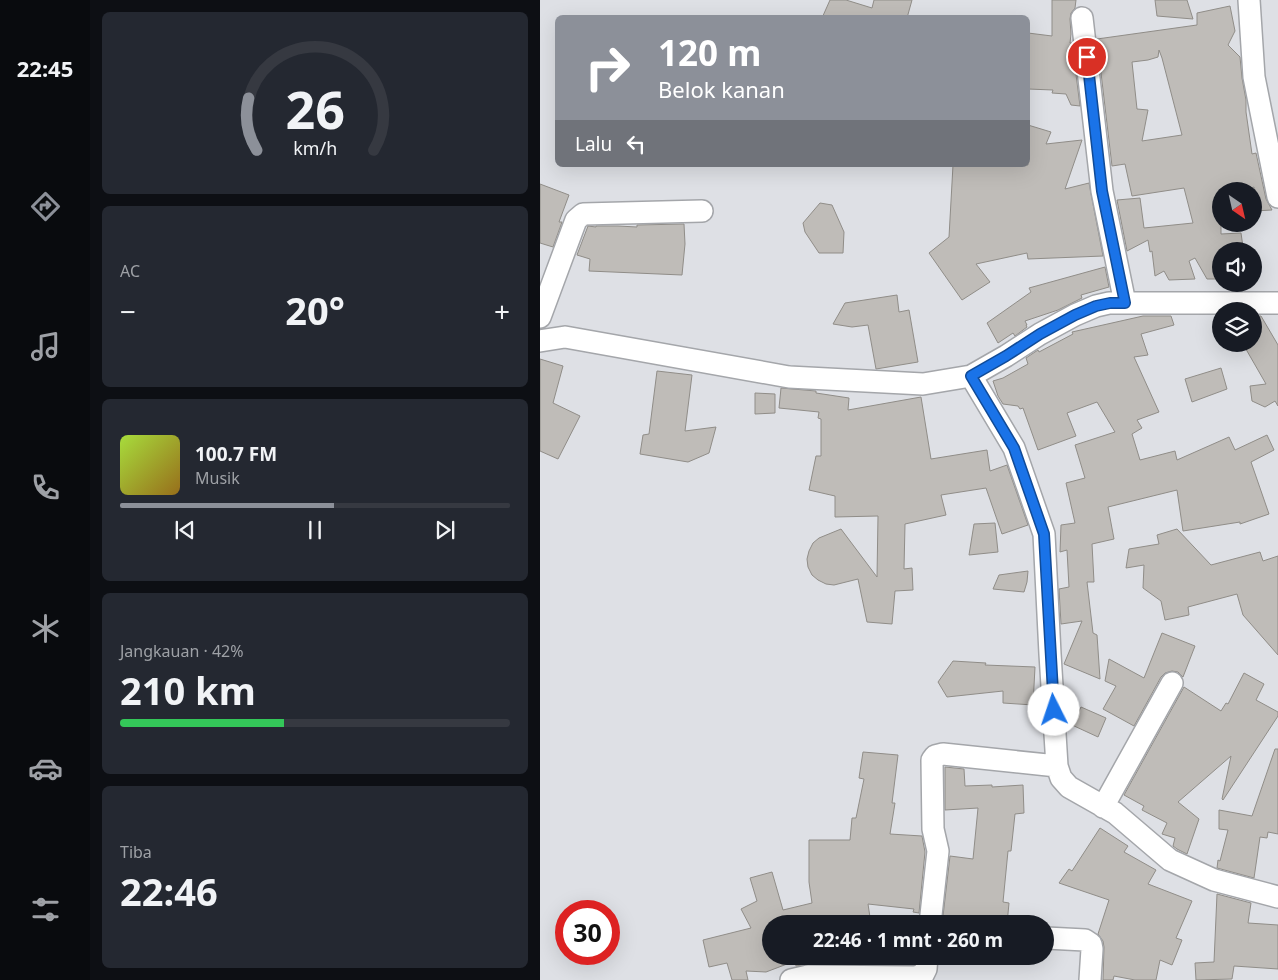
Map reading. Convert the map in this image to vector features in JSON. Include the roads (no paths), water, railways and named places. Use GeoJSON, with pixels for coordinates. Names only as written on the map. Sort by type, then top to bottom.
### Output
{"type":"FeatureCollection","features":[{"type":"Feature","properties":{"kind":"street"},"geometry":{"type":"LineString","coordinates":[[1249,0],[1254,77],[1278,197]]}},
{"type":"Feature","properties":{"kind":"street"},"geometry":{"type":"LineString","coordinates":[[1082,18],[1102,191],[1125,303]]}},
{"type":"Feature","properties":{"kind":"street"},"geometry":{"type":"LineString","coordinates":[[540,317],[579,216],[583,214],[702,210]]}},
{"type":"Feature","properties":{"kind":"street"},"geometry":{"type":"LineString","coordinates":[[540,341],[565,338],[789,377],[923,384],[971,376],[1040,334],[1096,306],[1110,303],[1278,303]]}},
{"type":"Feature","properties":{"kind":"street"},"geometry":{"type":"LineString","coordinates":[[971,376],[1014,448],[1044,534],[1057,766],[1061,778],[1069,787],[1115,813],[1170,860],[1214,880],[1278,897]]}},
{"type":"Feature","properties":{"kind":"street"},"geometry":{"type":"LineString","coordinates":[[1103,807],[1172,683]]}},
{"type":"Feature","properties":{"kind":"street"},"geometry":{"type":"LineString","coordinates":[[931,915],[938,851],[933,829],[932,760],[935,756],[942,754],[1057,766]]}},
{"type":"Feature","properties":{"kind":"street"},"geometry":{"type":"LineString","coordinates":[[1054,938],[1085,940],[1091,944],[1090,980]]}},
{"type":"Feature","properties":{"kind":"street"},"geometry":{"type":"LineString","coordinates":[[791,980],[808,976],[915,977],[923,975],[926,965]]}}]}
